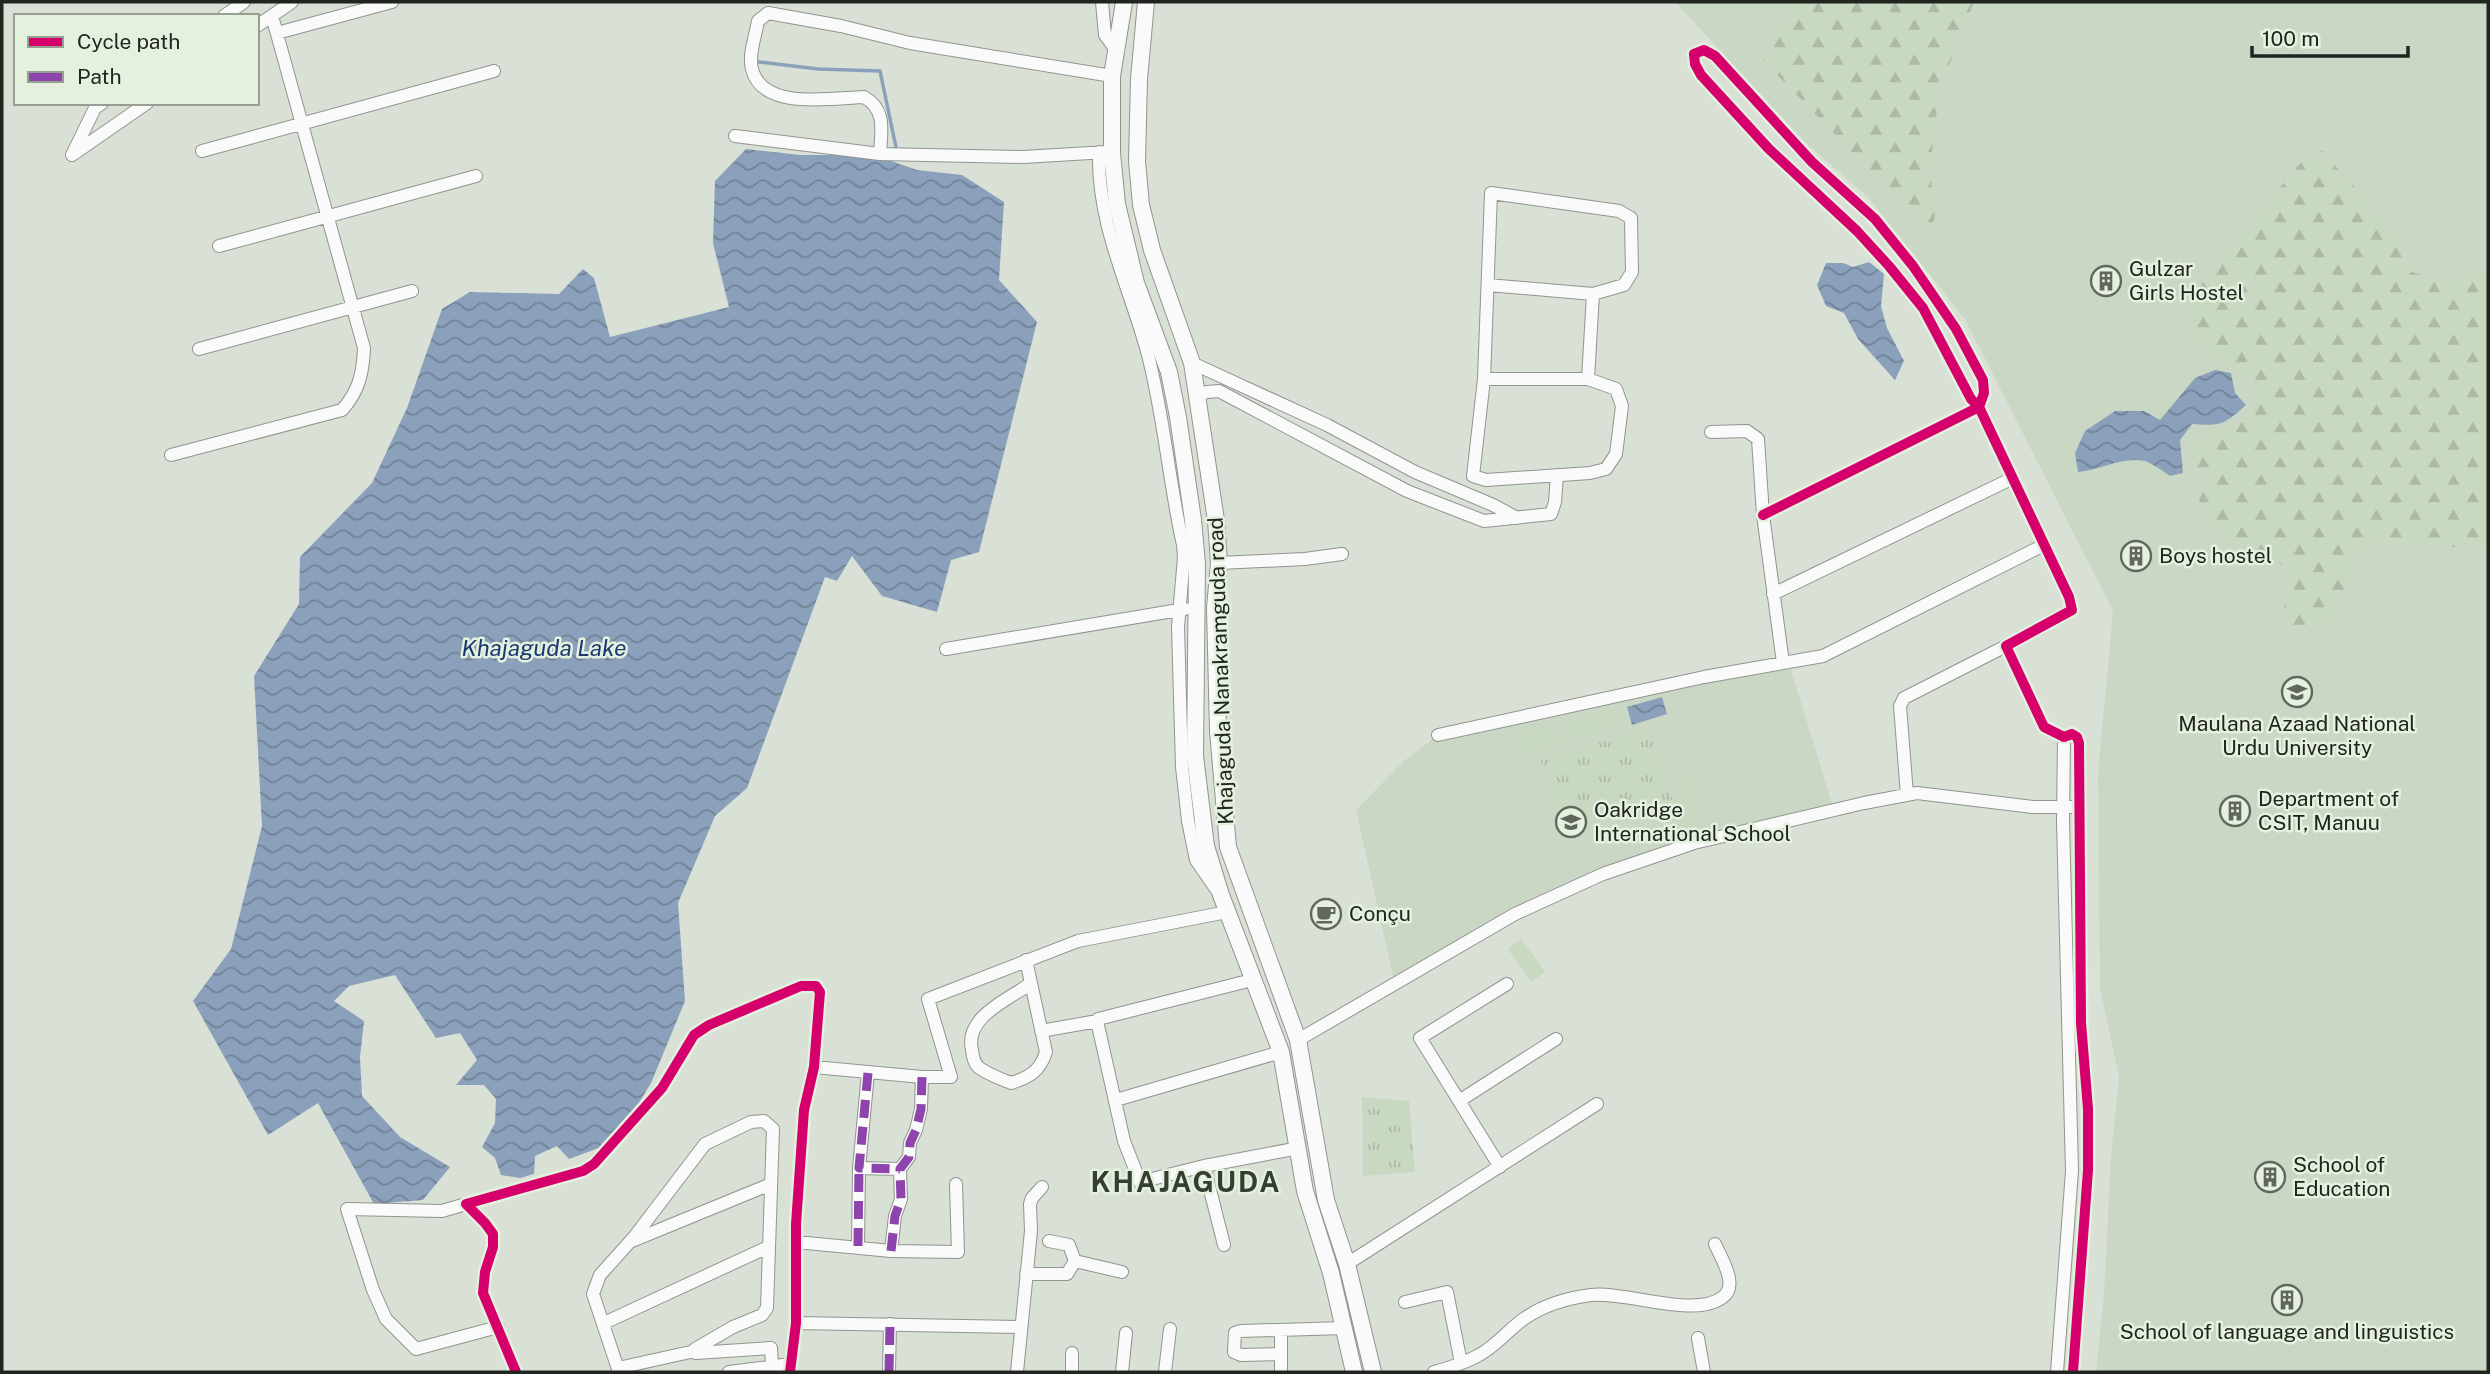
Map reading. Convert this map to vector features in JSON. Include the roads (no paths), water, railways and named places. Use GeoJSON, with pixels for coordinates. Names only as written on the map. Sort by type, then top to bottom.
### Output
{"type":"FeatureCollection","features":[{"type":"Feature","properties":{"kind":"main road","name":"Khajaguda Nanakramguda road"},"geometry":{"type":"LineString","coordinates":[[1124,2],[1112,76],[1105,152],[1125,246],[1169,372],[1178,417],[1180,488],[1197,558],[1188,609],[1195,756],[1206,846],[1227,912],[1281,1052],[1305,1191],[1331,1273],[1354,1372]]}},
{"type":"Feature","properties":{"kind":"main road","name":"Khajaguda Nanakramguda road"},"geometry":{"type":"LineString","coordinates":[[1146,2],[1138,93],[1137,161],[1141,205],[1152,250],[1192,363],[1216,520],[1219,563],[1215,643],[1218,731],[1228,847],[1298,1040],[1326,1200],[1347,1264],[1373,1372]]}},
{"type":"Feature","properties":{"kind":"street"},"geometry":{"type":"LineString","coordinates":[[227,14],[244,2]]}},
{"type":"Feature","properties":{"kind":"street"},"geometry":{"type":"LineString","coordinates":[[259,25],[292,2]]}},
{"type":"Feature","properties":{"kind":"street"},"geometry":{"type":"LineString","coordinates":[[277,33],[392,2]]}},
{"type":"Feature","properties":{"kind":"street"},"geometry":{"type":"LineString","coordinates":[[1102,2],[1105,35],[1116,50]]}},
{"type":"Feature","properties":{"kind":"street"},"geometry":{"type":"LineString","coordinates":[[880,154],[881,116],[872,101],[864,97],[782,97],[765,90],[758,82],[751,66],[758,20],[763,15],[773,12],[909,43],[1112,76]]}},
{"type":"Feature","properties":{"kind":"street"},"geometry":{"type":"LineString","coordinates":[[171,455],[342,411],[355,396],[363,373],[364,348],[272,16]]}},
{"type":"Feature","properties":{"kind":"street"},"geometry":{"type":"LineString","coordinates":[[1763,514],[1979,407],[1984,393],[1983,380],[1956,329],[1875,219],[1812,162],[1715,56],[1704,50],[1693,54],[1701,75],[1769,149],[1857,232],[1923,308],[1971,399],[1979,407],[2069,597],[2072,610],[1904,698],[1900,706],[1907,795]]}},
{"type":"Feature","properties":{"kind":"street"},"geometry":{"type":"LineString","coordinates":[[202,151],[494,71]]}},
{"type":"Feature","properties":{"kind":"street"},"geometry":{"type":"LineString","coordinates":[[99,105],[94,108],[72,155],[144,105]]}},
{"type":"Feature","properties":{"kind":"street"},"geometry":{"type":"LineString","coordinates":[[735,136],[880,154],[1023,157],[1105,152]]}},
{"type":"Feature","properties":{"kind":"street"},"geometry":{"type":"LineString","coordinates":[[219,246],[476,176]]}},
{"type":"Feature","properties":{"kind":"street"},"geometry":{"type":"LineString","coordinates":[[1483,379],[1588,379],[1616,389],[1622,406],[1616,454],[1606,469],[1599,472],[1486,480],[1473,476],[1483,379],[1491,193],[1619,211],[1627,214],[1632,224],[1630,279],[1617,288],[1593,294],[1488,285]]}},
{"type":"Feature","properties":{"kind":"street"},"geometry":{"type":"LineString","coordinates":[[199,349],[411,290]]}},
{"type":"Feature","properties":{"kind":"street"},"geometry":{"type":"LineString","coordinates":[[1588,379],[1593,294]]}},
{"type":"Feature","properties":{"kind":"street"},"geometry":{"type":"LineString","coordinates":[[1192,363],[1327,425],[1415,472],[1519,519]]}},
{"type":"Feature","properties":{"kind":"street"},"geometry":{"type":"LineString","coordinates":[[1197,396],[1219,391],[1407,491],[1485,521],[1551,514],[1555,475]]}},
{"type":"Feature","properties":{"kind":"street"},"geometry":{"type":"LineString","coordinates":[[1711,432],[1746,432],[1758,439],[1763,514],[1783,663]]}},
{"type":"Feature","properties":{"kind":"street"},"geometry":{"type":"LineString","coordinates":[[1773,594],[2011,479]]}},
{"type":"Feature","properties":{"kind":"street"},"geometry":{"type":"LineString","coordinates":[[1438,735],[1704,677],[1810,659],[1836,650],[2044,545]]}},
{"type":"Feature","properties":{"kind":"street"},"geometry":{"type":"LineString","coordinates":[[1219,563],[1305,559],[1342,554]]}},
{"type":"Feature","properties":{"kind":"street"},"geometry":{"type":"LineString","coordinates":[[946,649],[1188,609]]}},
{"type":"Feature","properties":{"kind":"street"},"geometry":{"type":"LineString","coordinates":[[2006,646],[2044,727],[2071,737]]}},
{"type":"Feature","properties":{"kind":"street"},"geometry":{"type":"LineString","coordinates":[[2057,1372],[2072,1171],[2063,806],[2071,737]]}},
{"type":"Feature","properties":{"kind":"street"},"geometry":{"type":"LineString","coordinates":[[2071,737],[2079,807],[2081,1023],[2088,1109],[2088,1170],[2073,1372]]}},
{"type":"Feature","properties":{"kind":"street"},"geometry":{"type":"LineString","coordinates":[[1298,1040],[1515,914],[1603,874],[1694,843],[1917,793],[2032,807],[2079,807]]}},
{"type":"Feature","properties":{"kind":"street"},"geometry":{"type":"LineString","coordinates":[[814,1067],[922,1077],[951,1077],[928,999],[1050,949],[1100,935],[1227,912]]}},
{"type":"Feature","properties":{"kind":"street"},"geometry":{"type":"LineString","coordinates":[[1026,960],[1046,1052],[1042,1066],[1023,1079],[1011,1083],[979,1068],[974,1062],[970,1045],[972,1034],[989,1010],[1030,984]]}},
{"type":"Feature","properties":{"kind":"street"},"geometry":{"type":"LineString","coordinates":[[1041,1031],[1097,1021],[1252,980]]}},
{"type":"Feature","properties":{"kind":"street"},"geometry":{"type":"LineString","coordinates":[[498,1327],[416,1349],[386,1319],[373,1290],[347,1209],[442,1211],[583,1171],[594,1164],[663,1087],[694,1035],[727,1017],[810,984],[816,986],[820,992],[814,1067],[804,1110],[796,1242],[796,1323],[791,1368],[772,1366],[729,1372]]}},
{"type":"Feature","properties":{"kind":"street"},"geometry":{"type":"LineString","coordinates":[[1500,1167],[1420,1038],[1507,984]]}},
{"type":"Feature","properties":{"kind":"street"},"geometry":{"type":"LineString","coordinates":[[1097,1021],[1124,1141],[1140,1182],[1204,1166],[1299,1148]]}},
{"type":"Feature","properties":{"kind":"street"},"geometry":{"type":"LineString","coordinates":[[1459,1101],[1556,1039]]}},
{"type":"Feature","properties":{"kind":"street"},"geometry":{"type":"LineString","coordinates":[[1116,1100],[1281,1052]]}},
{"type":"Feature","properties":{"kind":"street"},"geometry":{"type":"LineString","coordinates":[[858,1246],[859,1168],[868,1073]]}},
{"type":"Feature","properties":{"kind":"street"},"geometry":{"type":"LineString","coordinates":[[891,1251],[895,1216],[900,1206],[900,1169],[909,1157],[910,1143],[916,1130],[921,1109],[922,1077]]}},
{"type":"Feature","properties":{"kind":"street"},"geometry":{"type":"LineString","coordinates":[[1347,1264],[1597,1104]]}},
{"type":"Feature","properties":{"kind":"street"},"geometry":{"type":"LineString","coordinates":[[695,1351],[733,1327],[762,1315],[767,1308],[773,1129],[764,1121],[751,1122],[705,1144],[630,1241],[600,1275],[593,1294],[618,1370],[695,1351],[771,1348],[772,1366]]}},
{"type":"Feature","properties":{"kind":"street"},"geometry":{"type":"LineString","coordinates":[[1204,1166],[1224,1245]]}},
{"type":"Feature","properties":{"kind":"street"},"geometry":{"type":"LineString","coordinates":[[859,1168],[900,1169]]}},
{"type":"Feature","properties":{"kind":"street"},"geometry":{"type":"LineString","coordinates":[[630,1241],[771,1184]]}},
{"type":"Feature","properties":{"kind":"street"},"geometry":{"type":"LineString","coordinates":[[796,1242],[891,1251],[958,1252],[956,1184]]}},
{"type":"Feature","properties":{"kind":"street"},"geometry":{"type":"LineString","coordinates":[[1018,1372],[1031,1231],[1030,1204],[1042,1187]]}},
{"type":"Feature","properties":{"kind":"street"},"geometry":{"type":"LineString","coordinates":[[466,1205],[493,1234],[493,1247],[485,1272],[483,1293],[516,1372]]}},
{"type":"Feature","properties":{"kind":"street"},"geometry":{"type":"LineString","coordinates":[[1049,1241],[1069,1245],[1075,1261]]}},
{"type":"Feature","properties":{"kind":"street"},"geometry":{"type":"LineString","coordinates":[[1434,1372],[1481,1354],[1525,1318],[1564,1300],[1592,1295],[1615,1295],[1690,1307],[1714,1302],[1724,1297],[1730,1289],[1730,1280],[1715,1244]]}},
{"type":"Feature","properties":{"kind":"street"},"geometry":{"type":"LineString","coordinates":[[604,1323],[768,1247]]}},
{"type":"Feature","properties":{"kind":"street"},"geometry":{"type":"LineString","coordinates":[[1027,1274],[1067,1274],[1075,1261]]}},
{"type":"Feature","properties":{"kind":"street"},"geometry":{"type":"LineString","coordinates":[[1075,1261],[1122,1272]]}},
{"type":"Feature","properties":{"kind":"street"},"geometry":{"type":"LineString","coordinates":[[1405,1302],[1447,1292],[1461,1363]]}},
{"type":"Feature","properties":{"kind":"street"},"geometry":{"type":"LineString","coordinates":[[796,1323],[1021,1327]]}},
{"type":"Feature","properties":{"kind":"street"},"geometry":{"type":"LineString","coordinates":[[889,1372],[890,1324]]}},
{"type":"Feature","properties":{"kind":"street"},"geometry":{"type":"LineString","coordinates":[[1281,1354],[1241,1355],[1234,1352],[1235,1333],[1344,1328]]}},
{"type":"Feature","properties":{"kind":"street"},"geometry":{"type":"LineString","coordinates":[[1165,1372],[1170,1329]]}},
{"type":"Feature","properties":{"kind":"street"},"geometry":{"type":"LineString","coordinates":[[1281,1330],[1281,1372]]}},
{"type":"Feature","properties":{"kind":"street"},"geometry":{"type":"LineString","coordinates":[[1122,1372],[1126,1333]]}},
{"type":"Feature","properties":{"kind":"street"},"geometry":{"type":"LineString","coordinates":[[1698,1338],[1704,1372]]}},
{"type":"Feature","properties":{"kind":"street"},"geometry":{"type":"LineString","coordinates":[[1072,1353],[1072,1372]]}},
{"type":"Feature","properties":{"kind":"water","name":"Khajaguda Lake"},"geometry":{"type":"Polygon","coordinates":[[[746,149],[800,155],[874,155],[917,170],[962,175],[1004,202],[999,280],[1037,322],[979,552],[951,560],[937,612],[882,596],[852,556],[837,581],[825,577],[747,788],[715,816],[678,903],[685,1001],[651,1083],[615,1142],[569,1159],[557,1146],[535,1156],[534,1174],[520,1178],[501,1175],[495,1158],[482,1147],[495,1123],[496,1099],[484,1085],[456,1085],[477,1060],[460,1033],[436,1038],[395,975],[349,986],[334,1001],[364,1021],[360,1057],[362,1096],[400,1137],[450,1167],[423,1200],[374,1204],[318,1103],[268,1135],[193,1001],[231,949],[262,826],[254,676],[299,604],[300,557],[372,483],[407,408],[442,309],[470,292],[559,294],[583,269],[594,278],[610,337],[729,307],[713,243],[715,181],[746,149]]]}},
{"type":"Feature","properties":{"kind":"water"},"geometry":{"type":"Polygon","coordinates":[[[1869,262],[1884,274],[1881,306],[1887,328],[1904,361],[1895,380],[1858,339],[1844,313],[1826,306],[1817,285],[1826,263],[1843,263],[1853,267],[1869,262]]]}},
{"type":"Feature","properties":{"kind":"water"},"geometry":{"type":"Polygon","coordinates":[[[2215,370],[2231,373],[2235,393],[2246,405],[2222,423],[2192,424],[2180,440],[2183,473],[2170,476],[2148,462],[2136,460],[2078,472],[2075,453],[2085,431],[2115,411],[2144,411],[2160,420],[2195,378],[2215,370]]]}},
{"type":"Feature","properties":{"kind":"water"},"geometry":{"type":"Polygon","coordinates":[[[1662,697],[1667,714],[1632,725],[1627,707],[1662,697]]]}},
{"type":"Feature","properties":{"kind":"waterway"},"geometry":{"type":"LineString","coordinates":[[759,62],[818,69],[880,71],[897,152]]}},
{"type":"Feature","properties":{"kind":"place","name":"Gulzar Girls Hostel"},"geometry":{"type":"Point","coordinates":[2106,281]}},
{"type":"Feature","properties":{"kind":"place","name":"Boys hostel"},"geometry":{"type":"Point","coordinates":[2136,556]}},
{"type":"Feature","properties":{"kind":"place","name":"Maulana Azaad National Urdu University"},"geometry":{"type":"Point","coordinates":[2297,692]}},
{"type":"Feature","properties":{"kind":"place","name":"Department of CSIT, Manuu"},"geometry":{"type":"Point","coordinates":[2235,811]}},
{"type":"Feature","properties":{"kind":"place","name":"Oakridge International School"},"geometry":{"type":"Point","coordinates":[1571,822]}},
{"type":"Feature","properties":{"kind":"place","name":"Conçu"},"geometry":{"type":"Point","coordinates":[1326,914]}},
{"type":"Feature","properties":{"kind":"place","name":"School of Education"},"geometry":{"type":"Point","coordinates":[2270,1177]}},
{"type":"Feature","properties":{"kind":"place","name":"School of language and linguistics"},"geometry":{"type":"Point","coordinates":[2287,1300]}},
{"type":"Feature","properties":{"kind":"district","name":"KHAJAGUDA"},"geometry":{"type":"Point","coordinates":[1186,1182]}}]}
